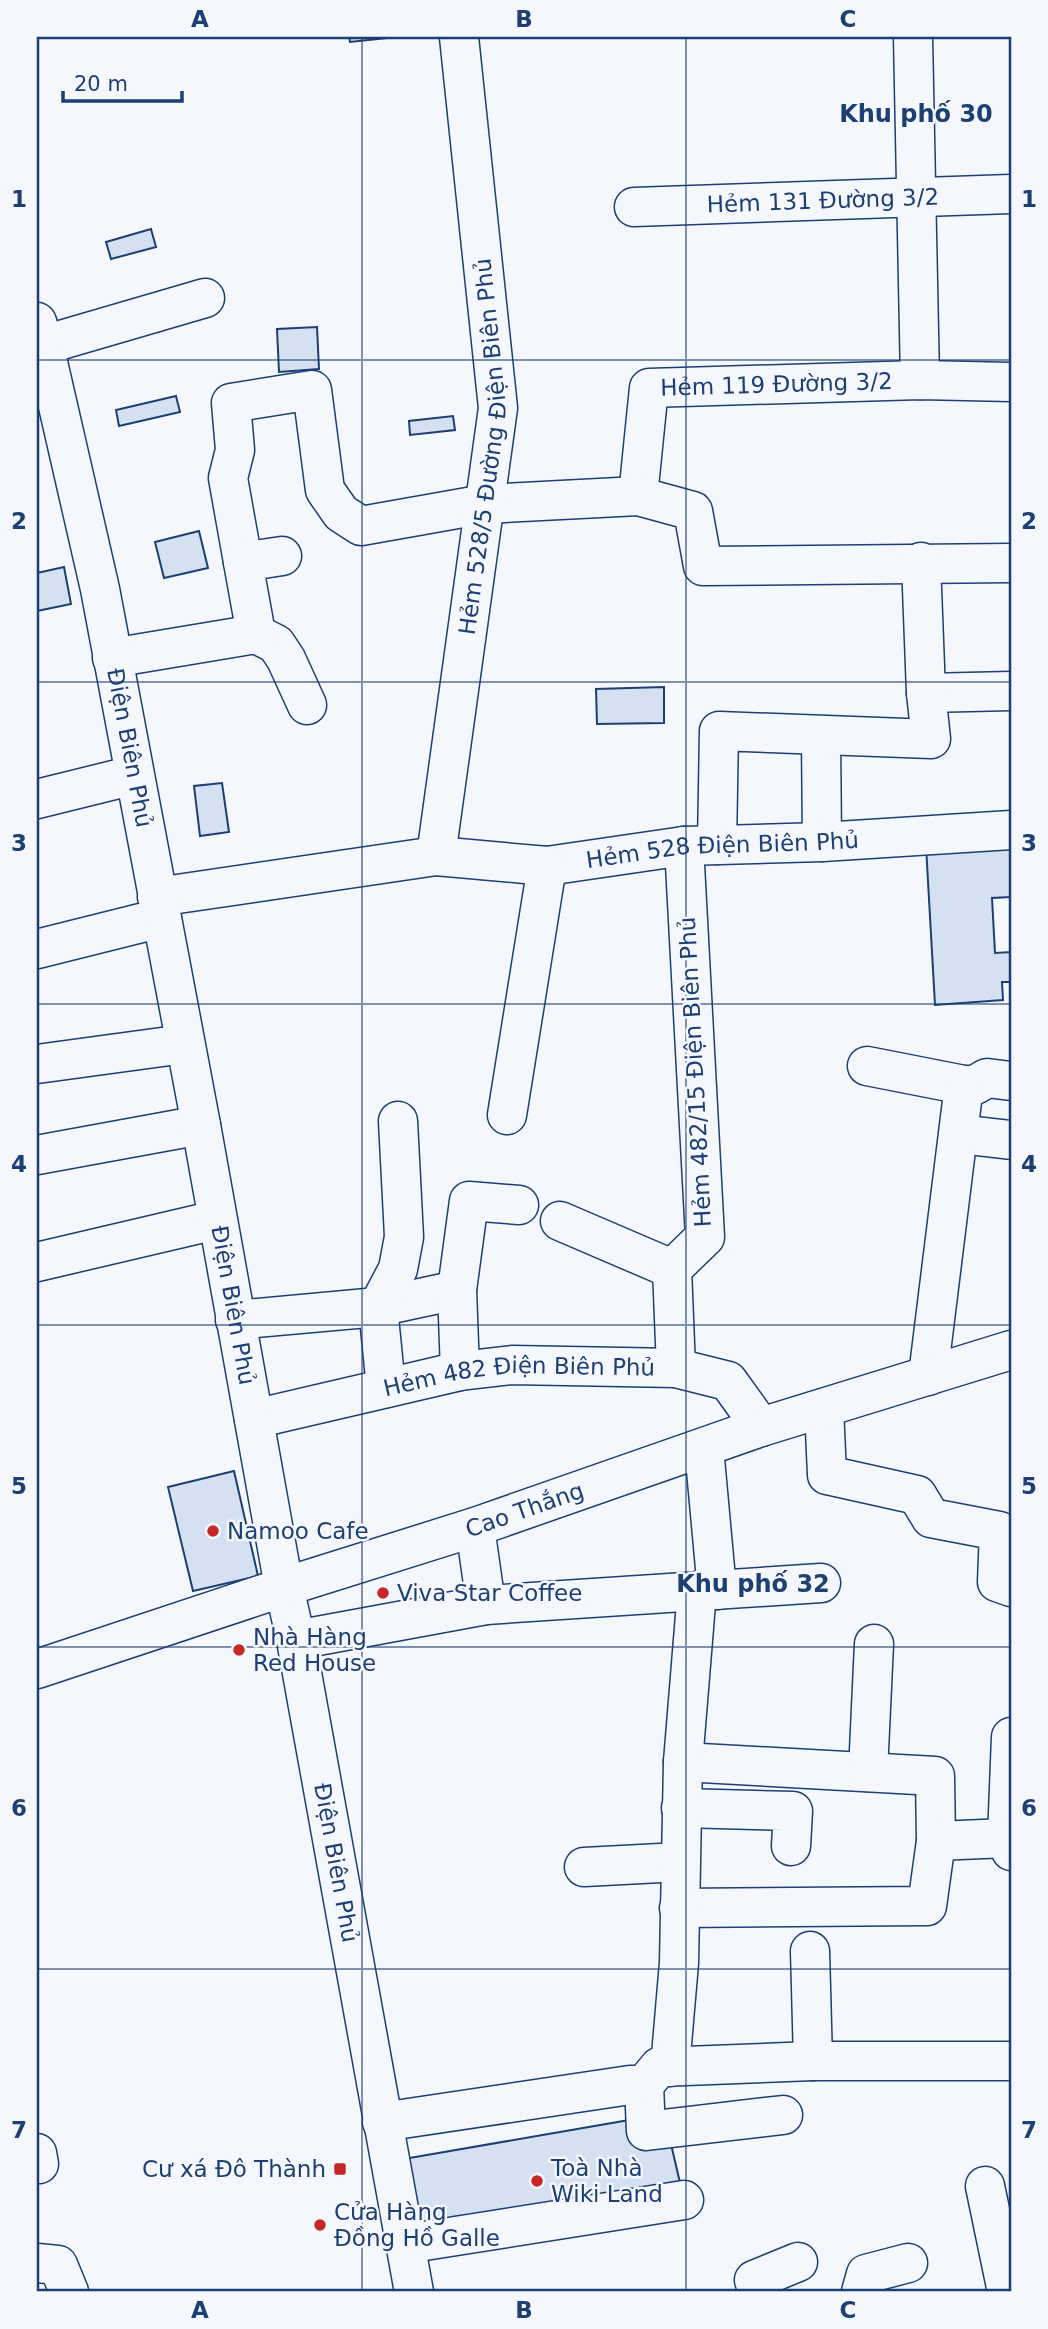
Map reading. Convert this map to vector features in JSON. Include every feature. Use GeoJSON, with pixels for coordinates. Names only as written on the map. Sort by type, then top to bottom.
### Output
{"type":"FeatureCollection","features":[{"type":"Feature","properties":{"kind":"main road","name":"Hẻm 528/5 Đường Điện Biên Phủ"},"geometry":{"type":"LineString","coordinates":[[436,856],[498,408],[459,37]]}},
{"type":"Feature","properties":{"kind":"main road"},"geometry":{"type":"LineString","coordinates":[[913,37],[920,380]]}},
{"type":"Feature","properties":{"kind":"main road","name":"Hẻm 131 Đường 3/2"},"geometry":{"type":"LineString","coordinates":[[634,206],[1011,194]]}},
{"type":"Feature","properties":{"kind":"main road"},"geometry":{"type":"LineString","coordinates":[[40,334],[205,298]]}},
{"type":"Feature","properties":{"kind":"main road","name":"Điện Biên Phủ"},"geometry":{"type":"LineString","coordinates":[[40,334],[100,589],[296,1640],[414,2292]]}},
{"type":"Feature","properties":{"kind":"main road","name":"Hẻm 119 Đường 3/2"},"geometry":{"type":"LineString","coordinates":[[638,496],[649,388],[920,380],[1011,382]]}},
{"type":"Feature","properties":{"kind":"main road"},"geometry":{"type":"LineString","coordinates":[[256,634],[228,478],[234,450],[231,403],[312,390],[325,490],[341,513],[361,526],[485,504],[638,496],[693,511],[703,566],[1011,563]]}},
{"type":"Feature","properties":{"kind":"main road"},"geometry":{"type":"LineString","coordinates":[[243,562],[282,556]]}},
{"type":"Feature","properties":{"kind":"main road"},"geometry":{"type":"LineString","coordinates":[[822,842],[821,736],[930,739],[922,562]]}},
{"type":"Feature","properties":{"kind":"main road"},"geometry":{"type":"LineString","coordinates":[[112,658],[256,634],[276,645],[286,659],[307,705]]}},
{"type":"Feature","properties":{"kind":"main road"},"geometry":{"type":"LineString","coordinates":[[926,692],[1011,691]]}},
{"type":"Feature","properties":{"kind":"main road","name":"Hẻm 482/15 Điện Biên Phủ"},"geometry":{"type":"LineString","coordinates":[[672,1269],[705,1237],[701,846],[719,731],[821,736]]}},
{"type":"Feature","properties":{"kind":"main road"},"geometry":{"type":"LineString","coordinates":[[37,799],[134,775]]}},
{"type":"Feature","properties":{"kind":"main road","name":"Hẻm 528 Điện Biên Phủ"},"geometry":{"type":"LineString","coordinates":[[37,949],[159,907],[436,856],[547,866],[701,846],[822,842],[1011,830]]}},
{"type":"Feature","properties":{"kind":"main road"},"geometry":{"type":"LineString","coordinates":[[507,1115],[547,866]]}},
{"type":"Feature","properties":{"kind":"main road"},"geometry":{"type":"LineString","coordinates":[[37,1064],[184,1044]]}},
{"type":"Feature","properties":{"kind":"main road"},"geometry":{"type":"LineString","coordinates":[[867,1066],[964,1085],[975,1085],[987,1078],[1011,1081]]}},
{"type":"Feature","properties":{"kind":"main road"},"geometry":{"type":"LineString","coordinates":[[928,1376],[964,1085]]}},
{"type":"Feature","properties":{"kind":"main road"},"geometry":{"type":"LineString","coordinates":[[386,1388],[377,1307],[398,1269],[404,1237],[398,1121]]}},
{"type":"Feature","properties":{"kind":"main road"},"geometry":{"type":"LineString","coordinates":[[37,1155],[201,1125]]}},
{"type":"Feature","properties":{"kind":"main road"},"geometry":{"type":"LineString","coordinates":[[959,1134],[1011,1140]]}},
{"type":"Feature","properties":{"kind":"main road"},"geometry":{"type":"LineString","coordinates":[[460,1371],[457,1290],[469,1201],[519,1205]]}},
{"type":"Feature","properties":{"kind":"main road"},"geometry":{"type":"LineString","coordinates":[[37,1262],[216,1220]]}},
{"type":"Feature","properties":{"kind":"main road"},"geometry":{"type":"LineString","coordinates":[[560,1221],[672,1269],[676,1368]]}},
{"type":"Feature","properties":{"kind":"main road"},"geometry":{"type":"LineString","coordinates":[[235,1320],[377,1307],[457,1290]]}},
{"type":"Feature","properties":{"kind":"main road","name":"Cao Thắng"},"geometry":{"type":"LineString","coordinates":[[37,1669],[475,1527],[761,1427],[1011,1350]]}},
{"type":"Feature","properties":{"kind":"main road","name":"Hẻm 482 Điện Biên Phủ"},"geometry":{"type":"LineString","coordinates":[[254,1419],[460,1371],[512,1365],[676,1368],[727,1381],[761,1427]]}},
{"type":"Feature","properties":{"kind":"main road"},"geometry":{"type":"LineString","coordinates":[[824,1408],[827,1475],[917,1495],[931,1518],[999,1531],[997,1582],[1011,1587]]}},
{"type":"Feature","properties":{"kind":"main road"},"geometry":{"type":"LineString","coordinates":[[704,1448],[707,1590],[684,1762],[679,1963],[646,2131],[783,2115]]}},
{"type":"Feature","properties":{"kind":"main road"},"geometry":{"type":"LineString","coordinates":[[475,1527],[486,1605]]}},
{"type":"Feature","properties":{"kind":"main road"},"geometry":{"type":"LineString","coordinates":[[296,1640],[486,1605],[821,1583]]}},
{"type":"Feature","properties":{"kind":"main road"},"geometry":{"type":"LineString","coordinates":[[869,1772],[874,1644]]}},
{"type":"Feature","properties":{"kind":"main road"},"geometry":{"type":"LineString","coordinates":[[936,1841],[1009,1845],[1011,1737]]}},
{"type":"Feature","properties":{"kind":"main road"},"geometry":{"type":"LineString","coordinates":[[680,1908],[928,1906],[936,1841],[935,1776],[684,1762]]}},
{"type":"Feature","properties":{"kind":"main road"},"geometry":{"type":"LineString","coordinates":[[681,1808],[793,1811],[791,1846]]}},
{"type":"Feature","properties":{"kind":"main road"},"geometry":{"type":"LineString","coordinates":[[584,1867],[680,1862]]}},
{"type":"Feature","properties":{"kind":"main road"},"geometry":{"type":"LineString","coordinates":[[810,1951],[813,2061]]}},
{"type":"Feature","properties":{"kind":"main road"},"geometry":{"type":"LineString","coordinates":[[382,2122],[616,2087],[657,2076],[813,2061],[1011,2061]]}},
{"type":"Feature","properties":{"kind":"main road"},"geometry":{"type":"LineString","coordinates":[[985,2186],[1007,2292]]}},
{"type":"Feature","properties":{"kind":"main road"},"geometry":{"type":"LineString","coordinates":[[405,2244],[684,2200]]}},
{"type":"Feature","properties":{"kind":"main road"},"geometry":{"type":"LineString","coordinates":[[758,2292],[754,2280],[797,2262]]}},
{"type":"Feature","properties":{"kind":"main road"},"geometry":{"type":"LineString","coordinates":[[37,2263],[58,2265],[69,2292]]}},
{"type":"Feature","properties":{"kind":"main road"},"geometry":{"type":"LineString","coordinates":[[862,2292],[866,2274],[908,2263]]}},
{"type":"Feature","properties":{"kind":"building"},"geometry":{"type":"Polygon","coordinates":[[[349,37],[397,37],[350,42],[349,37]]]}},
{"type":"Feature","properties":{"kind":"building"},"geometry":{"type":"Polygon","coordinates":[[[151,229],[156,247],[111,259],[106,242],[151,229]]]}},
{"type":"Feature","properties":{"kind":"building"},"geometry":{"type":"Polygon","coordinates":[[[317,327],[319,369],[279,372],[277,329],[317,327]]]}},
{"type":"Feature","properties":{"kind":"building"},"geometry":{"type":"Polygon","coordinates":[[[176,396],[180,412],[119,426],[116,410],[176,396]]]}},
{"type":"Feature","properties":{"kind":"building"},"geometry":{"type":"Polygon","coordinates":[[[453,416],[455,430],[410,435],[409,421],[453,416]]]}},
{"type":"Feature","properties":{"kind":"building"},"geometry":{"type":"Polygon","coordinates":[[[199,531],[208,568],[164,578],[155,542],[199,531]]]}},
{"type":"Feature","properties":{"kind":"building"},"geometry":{"type":"Polygon","coordinates":[[[64,567],[71,604],[37,611],[37,573],[64,567]]]}},
{"type":"Feature","properties":{"kind":"building"},"geometry":{"type":"Polygon","coordinates":[[[664,687],[664,723],[597,724],[596,689],[664,687]]]}},
{"type":"Feature","properties":{"kind":"building"},"geometry":{"type":"Polygon","coordinates":[[[222,783],[229,832],[200,836],[194,786],[222,783]]]}},
{"type":"Feature","properties":{"kind":"building"},"geometry":{"type":"Polygon","coordinates":[[[1011,841],[1011,897],[992,898],[995,953],[1011,952],[1011,982],[1002,982],[1003,1000],[935,1005],[926,846],[1011,841]]]}},
{"type":"Feature","properties":{"kind":"building","name":"Namoo Cafe"},"geometry":{"type":"Polygon","coordinates":[[[234,1471],[258,1576],[193,1591],[168,1487],[234,1471]]]}},
{"type":"Feature","properties":{"kind":"building","name":"Toà Nhà Wiki Land"},"geometry":{"type":"Polygon","coordinates":[[[664,2114],[684,2200],[405,2244],[392,2161],[664,2114]]]}},
{"type":"Feature","properties":{"kind":"place","name":"Namoo Cafe"},"geometry":{"type":"Point","coordinates":[213,1531]}},
{"type":"Feature","properties":{"kind":"place","name":"Viva Star Coffee"},"geometry":{"type":"Point","coordinates":[383,1593]}},
{"type":"Feature","properties":{"kind":"place","name":"Nhà Hàng Red House"},"geometry":{"type":"Point","coordinates":[239,1650]}},
{"type":"Feature","properties":{"kind":"place","name":"Cư xá Đô Thành"},"geometry":{"type":"Point","coordinates":[340,2169]}},
{"type":"Feature","properties":{"kind":"place","name":"Toà Nhà Wiki Land"},"geometry":{"type":"Point","coordinates":[537,2181]}},
{"type":"Feature","properties":{"kind":"place","name":"Cửa Hàng Đồng Hồ Galle"},"geometry":{"type":"Point","coordinates":[320,2225]}},
{"type":"Feature","properties":{"kind":"district","name":"Khu phố 30"},"geometry":{"type":"Point","coordinates":[916,114]}},
{"type":"Feature","properties":{"kind":"district","name":"Khu phố 32"},"geometry":{"type":"Point","coordinates":[753,1584]}}]}
